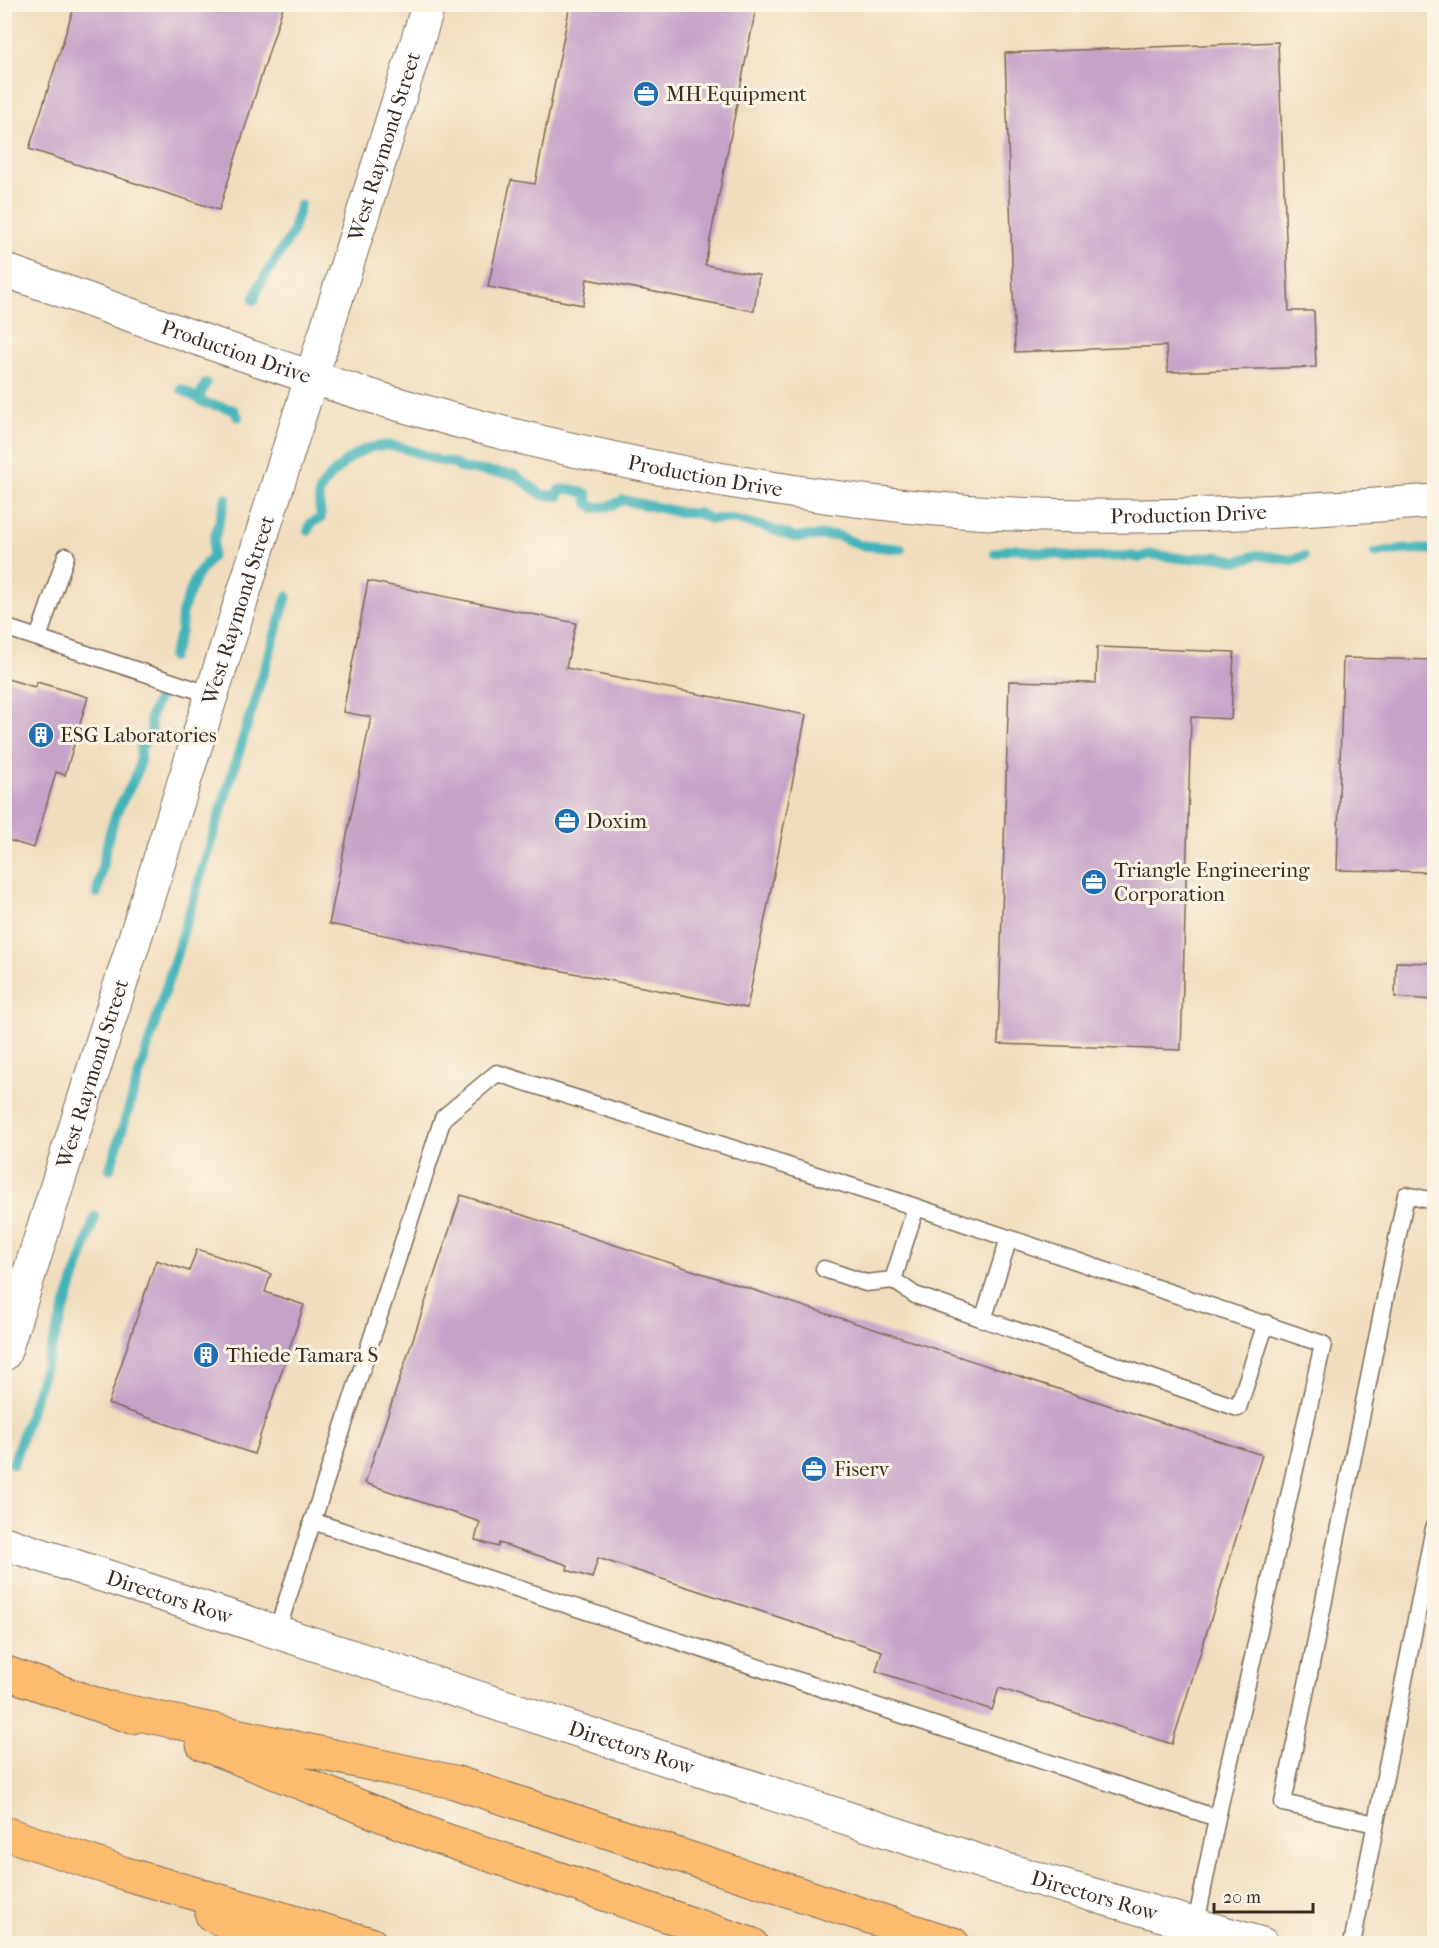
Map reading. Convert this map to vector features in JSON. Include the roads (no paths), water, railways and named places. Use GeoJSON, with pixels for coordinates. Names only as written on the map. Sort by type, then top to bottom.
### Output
{"type":"FeatureCollection","features":[{"type":"Feature","properties":{"kind":"highway"},"geometry":{"type":"LineString","coordinates":[[4,1672],[111,1708],[434,1836],[751,1944]]}},
{"type":"Feature","properties":{"kind":"highway"},"geometry":{"type":"LineString","coordinates":[[111,1708],[454,1782],[953,1944]]}},
{"type":"Feature","properties":{"kind":"highway"},"geometry":{"type":"LineString","coordinates":[[4,1833],[123,1873],[371,1944]]}},
{"type":"Feature","properties":{"kind":"highway"},"geometry":{"type":"LineString","coordinates":[[123,1873],[273,1944]]}},
{"type":"Feature","properties":{"kind":"street","name":"West Raymond Street"},"geometry":{"type":"LineString","coordinates":[[4,1354],[429,4]]}},
{"type":"Feature","properties":{"kind":"street","name":"Production Drive"},"geometry":{"type":"LineString","coordinates":[[4,270],[312,377],[519,438],[789,491],[910,507],[1063,516],[1171,517],[1434,501]]}},
{"type":"Feature","properties":{"kind":"street","name":"Directors Row"},"geometry":{"type":"LineString","coordinates":[[4,1543],[997,1867],[1262,1944]]}},
{"type":"Feature","properties":{"kind":"lane"},"geometry":{"type":"LineString","coordinates":[[38,638],[66,556]]}},
{"type":"Feature","properties":{"kind":"lane"},"geometry":{"type":"LineString","coordinates":[[4,627],[212,695]]}},
{"type":"Feature","properties":{"kind":"lane"},"geometry":{"type":"LineString","coordinates":[[277,1631],[443,1118],[498,1073],[916,1207],[1323,1344],[1217,1818],[1196,1924]]}},
{"type":"Feature","properties":{"kind":"lane"},"geometry":{"type":"LineString","coordinates":[[1375,1824],[1283,1803],[1406,1195],[1434,1201]]}},
{"type":"Feature","properties":{"kind":"lane"},"geometry":{"type":"LineString","coordinates":[[893,1280],[916,1207]]}},
{"type":"Feature","properties":{"kind":"lane"},"geometry":{"type":"LineString","coordinates":[[983,1320],[1010,1238]]}},
{"type":"Feature","properties":{"kind":"lane"},"geometry":{"type":"LineString","coordinates":[[824,1269],[866,1283],[893,1280],[915,1295],[1238,1408],[1266,1323]]}},
{"type":"Feature","properties":{"kind":"lane"},"geometry":{"type":"LineString","coordinates":[[312,1521],[1217,1818]]}},
{"type":"Feature","properties":{"kind":"lane"},"geometry":{"type":"LineString","coordinates":[[1352,1944],[1434,1528]]}},
{"type":"Feature","properties":{"kind":"waterway"},"geometry":{"type":"LineString","coordinates":[[254,300],[259,286],[292,234],[300,205]]}},
{"type":"Feature","properties":{"kind":"waterway"},"geometry":{"type":"LineString","coordinates":[[199,397],[206,383]]}},
{"type":"Feature","properties":{"kind":"waterway"},"geometry":{"type":"LineString","coordinates":[[181,389],[205,403],[234,410],[238,417]]}},
{"type":"Feature","properties":{"kind":"waterway"},"geometry":{"type":"LineString","coordinates":[[308,531],[311,523],[321,518],[319,495],[329,477],[350,458],[362,451],[384,446],[408,449],[460,468],[515,475],[542,495],[559,496],[559,490],[571,489],[587,494],[588,503],[594,508],[610,506],[623,500],[683,513],[698,513],[710,519],[732,519],[794,537],[837,535],[859,545],[901,549]]}},
{"type":"Feature","properties":{"kind":"waterway"},"geometry":{"type":"LineString","coordinates":[[172,657],[181,631],[182,612],[196,577],[212,556],[214,540],[226,498]]}},
{"type":"Feature","properties":{"kind":"waterway"},"geometry":{"type":"LineString","coordinates":[[995,553],[1016,548],[1032,552],[1082,557],[1133,556],[1138,558],[1150,554],[1186,559],[1217,556],[1238,561],[1257,555],[1292,560],[1304,556]]}},
{"type":"Feature","properties":{"kind":"waterway"},"geometry":{"type":"LineString","coordinates":[[1375,553],[1434,550]]}},
{"type":"Feature","properties":{"kind":"waterway"},"geometry":{"type":"LineString","coordinates":[[110,1169],[287,596]]}},
{"type":"Feature","properties":{"kind":"waterway"},"geometry":{"type":"LineString","coordinates":[[97,893],[111,829],[135,778],[141,747],[152,734],[150,719],[158,698]]}},
{"type":"Feature","properties":{"kind":"waterway"},"geometry":{"type":"LineString","coordinates":[[13,1464],[95,1217]]}},
{"type":"Feature","properties":{"kind":"place","name":"MH Equipment"},"geometry":{"type":"Point","coordinates":[646,94]}},
{"type":"Feature","properties":{"kind":"place","name":"ESG Laboratories"},"geometry":{"type":"Point","coordinates":[41,735]}},
{"type":"Feature","properties":{"kind":"place","name":"Doxim"},"geometry":{"type":"Point","coordinates":[567,821]}},
{"type":"Feature","properties":{"kind":"place","name":"Triangle Engineering Corporation"},"geometry":{"type":"Point","coordinates":[1094,882]}},
{"type":"Feature","properties":{"kind":"place","name":"Thiede Tamara S"},"geometry":{"type":"Point","coordinates":[206,1355]}},
{"type":"Feature","properties":{"kind":"place","name":"Fiserv"},"geometry":{"type":"Point","coordinates":[814,1469]}}]}
